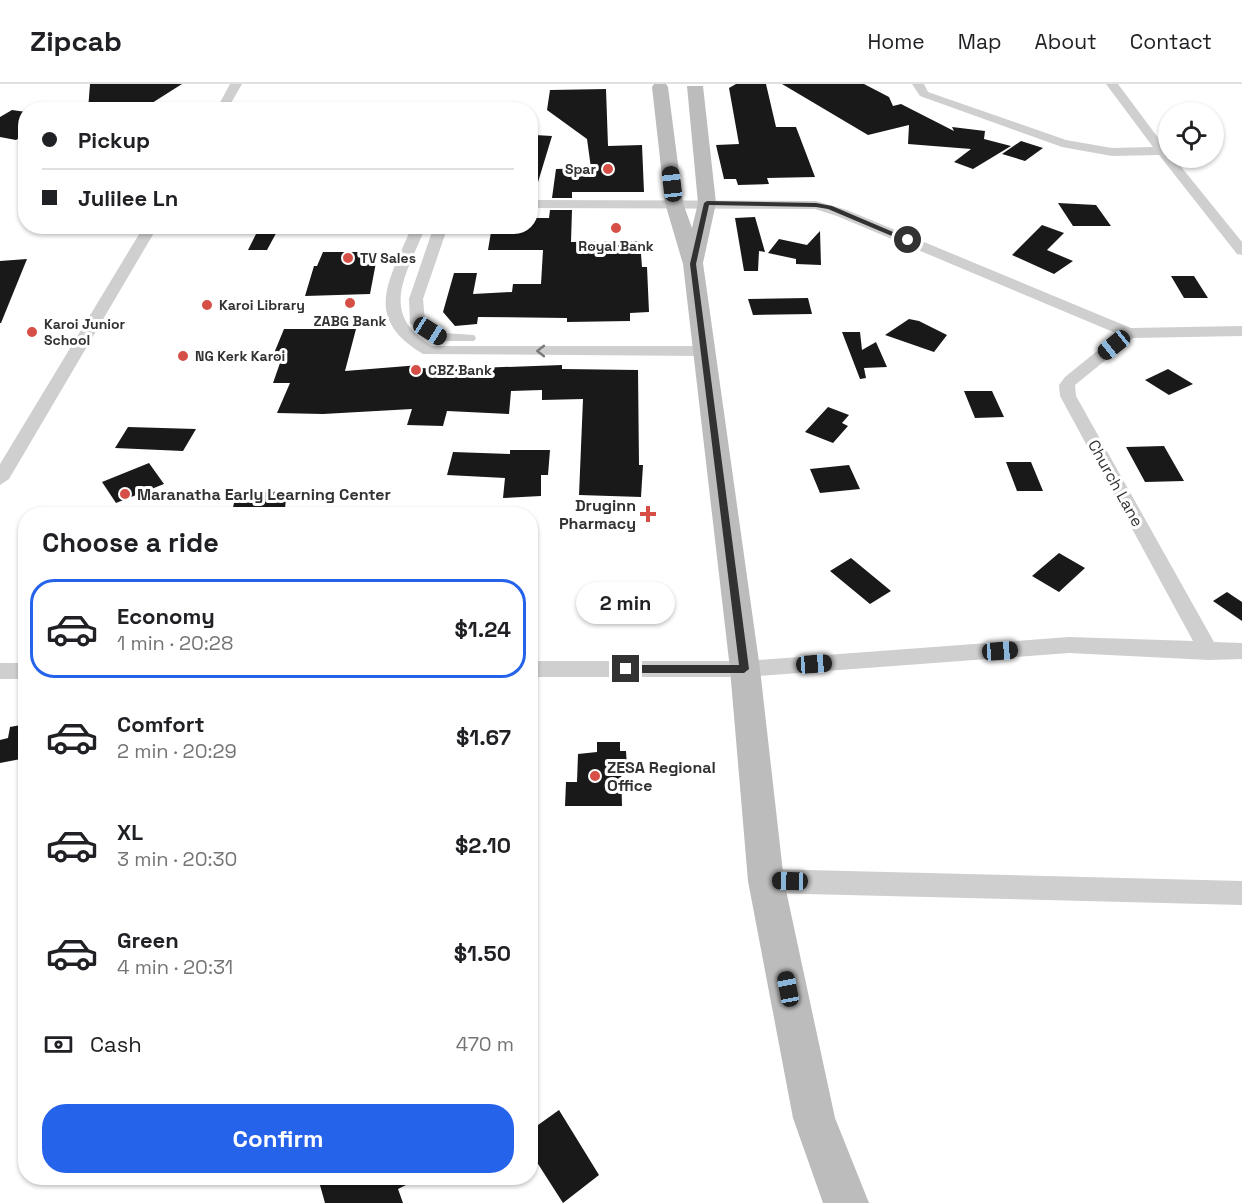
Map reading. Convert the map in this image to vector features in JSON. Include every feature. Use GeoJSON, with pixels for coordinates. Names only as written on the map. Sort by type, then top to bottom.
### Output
{"type":"FeatureCollection","features":[{"type":"Feature","properties":{"kind":"street"},"geometry":{"type":"LineString","coordinates":[[226,102],[237,84]]}},
{"type":"Feature","properties":{"kind":"street"},"geometry":{"type":"LineString","coordinates":[[918,84],[924,94],[1062,142],[1112,152],[1158,152]]}},
{"type":"Feature","properties":{"kind":"street"},"geometry":{"type":"LineString","coordinates":[[1112,84],[1158,147]]}},
{"type":"Feature","properties":{"kind":"street"},"geometry":{"type":"LineString","coordinates":[[693,264],[707,203],[696,85],[672,89],[656,86],[674,203],[693,264],[744,669],[766,881],[814,1118],[840,1190],[847,1203]]}},
{"type":"Feature","properties":{"kind":"street"},"geometry":{"type":"LineString","coordinates":[[667,146],[701,146]]}},
{"type":"Feature","properties":{"kind":"street"},"geometry":{"type":"LineString","coordinates":[[1175,168],[1242,251]]}},
{"type":"Feature","properties":{"kind":"street"},"geometry":{"type":"LineString","coordinates":[[538,204],[816,205],[830,208],[1129,333],[1242,331]]}},
{"type":"Feature","properties":{"kind":"street"},"geometry":{"type":"LineString","coordinates":[[0,479],[147,234]]}},
{"type":"Feature","properties":{"kind":"street"},"geometry":{"type":"LineString","coordinates":[[416,234],[391,302],[392,320],[413,344],[429,351],[491,345],[704,345]]}},
{"type":"Feature","properties":{"kind":"street"},"geometry":{"type":"LineString","coordinates":[[438,234],[416,299],[418,323],[441,338],[491,345]]}},
{"type":"Feature","properties":{"kind":"street"},"geometry":{"type":"LineString","coordinates":[[404,267],[426,268]]}},
{"type":"Feature","properties":{"kind":"street","name":"Church Lane"},"geometry":{"type":"LineString","coordinates":[[1129,333],[1071,380],[1067,386],[1068,396],[1209,651]]}},
{"type":"Feature","properties":{"kind":"street"},"geometry":{"type":"LineString","coordinates":[[538,669],[744,669],[1070,645],[1242,651]]}},
{"type":"Feature","properties":{"kind":"street"},"geometry":{"type":"LineString","coordinates":[[0,671],[18,671]]}},
{"type":"Feature","properties":{"kind":"street"},"geometry":{"type":"LineString","coordinates":[[766,881],[1242,893]]}},
{"type":"Feature","properties":{"kind":"building"},"geometry":{"type":"Polygon","coordinates":[[[90,84],[182,84],[154,102],[89,102],[90,84]]]}},
{"type":"Feature","properties":{"kind":"building"},"geometry":{"type":"Polygon","coordinates":[[[736,84],[766,84],[776,127],[796,127],[815,177],[767,178],[769,184],[738,185],[736,179],[724,179],[716,145],[739,144],[729,88],[736,84]]]}},
{"type":"Feature","properties":{"kind":"building"},"geometry":{"type":"Polygon","coordinates":[[[782,84],[864,84],[889,97],[893,106],[901,104],[954,131],[952,127],[985,131],[984,139],[1011,146],[973,169],[954,162],[971,149],[908,144],[909,125],[868,135],[782,84]]]}},
{"type":"Feature","properties":{"kind":"building"},"geometry":{"type":"Polygon","coordinates":[[[606,89],[608,146],[642,145],[644,192],[572,192],[572,198],[552,198],[556,169],[591,168],[587,139],[547,110],[550,90],[606,89]]]}},
{"type":"Feature","properties":{"kind":"building"},"geometry":{"type":"Polygon","coordinates":[[[12,110],[18,111],[18,139],[0,137],[0,117],[12,110]]]}},
{"type":"Feature","properties":{"kind":"building"},"geometry":{"type":"Polygon","coordinates":[[[538,135],[552,136],[538,182],[538,135]]]}},
{"type":"Feature","properties":{"kind":"building"},"geometry":{"type":"Polygon","coordinates":[[[1021,141],[1043,148],[1025,161],[1002,154],[1021,141]]]}},
{"type":"Feature","properties":{"kind":"building"},"geometry":{"type":"Polygon","coordinates":[[[1058,203],[1096,205],[1111,226],[1073,226],[1058,203]]]}},
{"type":"Feature","properties":{"kind":"building"},"geometry":{"type":"Polygon","coordinates":[[[550,210],[572,210],[571,242],[640,241],[642,267],[647,267],[649,312],[630,313],[630,321],[567,322],[567,318],[478,317],[477,324],[455,326],[443,312],[454,273],[477,273],[473,294],[512,292],[513,284],[541,284],[543,250],[488,250],[491,234],[538,234],[538,218],[549,218],[550,210]]]}},
{"type":"Feature","properties":{"kind":"building"},"geometry":{"type":"Polygon","coordinates":[[[755,217],[765,252],[759,251],[758,271],[744,271],[735,218],[755,217]]]}},
{"type":"Feature","properties":{"kind":"building"},"geometry":{"type":"Polygon","coordinates":[[[1042,225],[1064,233],[1047,250],[1073,261],[1054,274],[1012,255],[1042,225]]]}},
{"type":"Feature","properties":{"kind":"building"},"geometry":{"type":"Polygon","coordinates":[[[820,231],[821,265],[796,264],[796,259],[768,253],[779,239],[807,245],[820,231]]]}},
{"type":"Feature","properties":{"kind":"building"},"geometry":{"type":"Polygon","coordinates":[[[256,234],[276,234],[267,250],[248,250],[256,234]]]}},
{"type":"Feature","properties":{"kind":"building"},"geometry":{"type":"Polygon","coordinates":[[[323,252],[378,252],[370,294],[305,296],[314,266],[317,266],[323,252]]]}},
{"type":"Feature","properties":{"kind":"building"},"geometry":{"type":"Polygon","coordinates":[[[27,259],[1,323],[0,323],[0,261],[27,259]]]}},
{"type":"Feature","properties":{"kind":"building"},"geometry":{"type":"Polygon","coordinates":[[[1171,276],[1194,276],[1208,298],[1184,298],[1171,276]]]}},
{"type":"Feature","properties":{"kind":"building"},"geometry":{"type":"Polygon","coordinates":[[[808,298],[812,314],[753,315],[748,299],[808,298]]]}},
{"type":"Feature","properties":{"kind":"building"},"geometry":{"type":"Polygon","coordinates":[[[909,319],[919,321],[947,335],[934,352],[885,335],[909,319]]]}},
{"type":"Feature","properties":{"kind":"building"},"geometry":{"type":"Polygon","coordinates":[[[284,329],[356,329],[345,371],[420,365],[419,368],[449,369],[562,365],[562,369],[638,370],[639,465],[643,465],[641,497],[579,495],[583,399],[542,400],[542,390],[511,391],[509,414],[447,411],[443,426],[407,425],[412,409],[323,414],[277,413],[290,383],[273,383],[280,363],[270,363],[284,329]]]}},
{"type":"Feature","properties":{"kind":"building"},"geometry":{"type":"Polygon","coordinates":[[[842,332],[860,332],[862,350],[876,342],[887,367],[864,368],[866,378],[860,379],[842,332]]]}},
{"type":"Feature","properties":{"kind":"building"},"geometry":{"type":"Polygon","coordinates":[[[1168,369],[1193,384],[1169,395],[1145,380],[1168,369]]]}},
{"type":"Feature","properties":{"kind":"building"},"geometry":{"type":"Polygon","coordinates":[[[964,391],[992,391],[1004,417],[975,418],[964,391]]]}},
{"type":"Feature","properties":{"kind":"building"},"geometry":{"type":"Polygon","coordinates":[[[828,407],[849,415],[842,423],[848,426],[833,443],[805,432],[828,407]]]}},
{"type":"Feature","properties":{"kind":"building"},"geometry":{"type":"Polygon","coordinates":[[[128,427],[196,429],[183,451],[115,448],[128,427]]]}},
{"type":"Feature","properties":{"kind":"building"},"geometry":{"type":"Polygon","coordinates":[[[1164,446],[1184,481],[1145,482],[1126,447],[1164,446]]]}},
{"type":"Feature","properties":{"kind":"building"},"geometry":{"type":"Polygon","coordinates":[[[510,450],[550,450],[548,475],[541,475],[541,496],[503,498],[505,478],[447,475],[453,452],[510,454],[510,450]]]}},
{"type":"Feature","properties":{"kind":"building"},"geometry":{"type":"Polygon","coordinates":[[[1006,462],[1031,462],[1043,491],[1017,491],[1006,462]]]}},
{"type":"Feature","properties":{"kind":"building","name":"Maranatha Early Learning Center"},"geometry":{"type":"Polygon","coordinates":[[[149,463],[164,484],[116,503],[102,482],[149,463]]]}},
{"type":"Feature","properties":{"kind":"building"},"geometry":{"type":"Polygon","coordinates":[[[849,465],[860,489],[820,493],[810,469],[849,465]]]}},
{"type":"Feature","properties":{"kind":"building"},"geometry":{"type":"Polygon","coordinates":[[[287,491],[285,507],[233,507],[236,494],[287,491]]]}},
{"type":"Feature","properties":{"kind":"building"},"geometry":{"type":"Polygon","coordinates":[[[1059,553],[1085,568],[1059,592],[1032,576],[1059,553]]]}},
{"type":"Feature","properties":{"kind":"building"},"geometry":{"type":"Polygon","coordinates":[[[851,558],[891,591],[870,604],[830,571],[851,558]]]}},
{"type":"Feature","properties":{"kind":"building"},"geometry":{"type":"Polygon","coordinates":[[[1227,592],[1242,602],[1242,621],[1213,601],[1227,592]]]}},
{"type":"Feature","properties":{"kind":"building"},"geometry":{"type":"Polygon","coordinates":[[[18,726],[18,760],[0,763],[0,740],[8,738],[10,727],[18,726]]]}},
{"type":"Feature","properties":{"kind":"building","name":"ZESA Regional Office"},"geometry":{"type":"Polygon","coordinates":[[[597,742],[620,742],[620,751],[626,751],[627,767],[621,766],[622,806],[565,806],[566,782],[577,782],[578,754],[597,752],[597,742]]]}},
{"type":"Feature","properties":{"kind":"building"},"geometry":{"type":"Polygon","coordinates":[[[559,1110],[599,1175],[563,1203],[538,1164],[538,1125],[559,1110]]]}},
{"type":"Feature","properties":{"kind":"building"},"geometry":{"type":"Polygon","coordinates":[[[320,1185],[406,1185],[398,1189],[403,1203],[325,1203],[320,1185]]]}},
{"type":"Feature","properties":{"kind":"place","name":"Spar"},"geometry":{"type":"Point","coordinates":[608,169]}},
{"type":"Feature","properties":{"kind":"place","name":"Royal Bank"},"geometry":{"type":"Point","coordinates":[616,228]}},
{"type":"Feature","properties":{"kind":"place","name":"TV Sales"},"geometry":{"type":"Point","coordinates":[348,258]}},
{"type":"Feature","properties":{"kind":"place","name":"ZABG Bank"},"geometry":{"type":"Point","coordinates":[350,303]}},
{"type":"Feature","properties":{"kind":"place","name":"Karoi Library"},"geometry":{"type":"Point","coordinates":[207,305]}},
{"type":"Feature","properties":{"kind":"place","name":"Karoi Junior School"},"geometry":{"type":"Point","coordinates":[32,332]}},
{"type":"Feature","properties":{"kind":"place","name":"NG Kerk Karoi"},"geometry":{"type":"Point","coordinates":[183,356]}},
{"type":"Feature","properties":{"kind":"place","name":"CBZ Bank"},"geometry":{"type":"Point","coordinates":[416,370]}},
{"type":"Feature","properties":{"kind":"place","name":"Maranatha Early Learning Center"},"geometry":{"type":"Point","coordinates":[125,494]}},
{"type":"Feature","properties":{"kind":"place","name":"Druginn Pharmacy"},"geometry":{"type":"Point","coordinates":[648,514]}},
{"type":"Feature","properties":{"kind":"place","name":"ZESA Regional Office"},"geometry":{"type":"Point","coordinates":[595,776]}},
{"type":"Feature","properties":{"kind":"route"},"geometry":{"type":"LineString","coordinates":[[626,669],[744,669],[693,264],[707,203],[816,205],[830,208],[908,240]]}}]}
